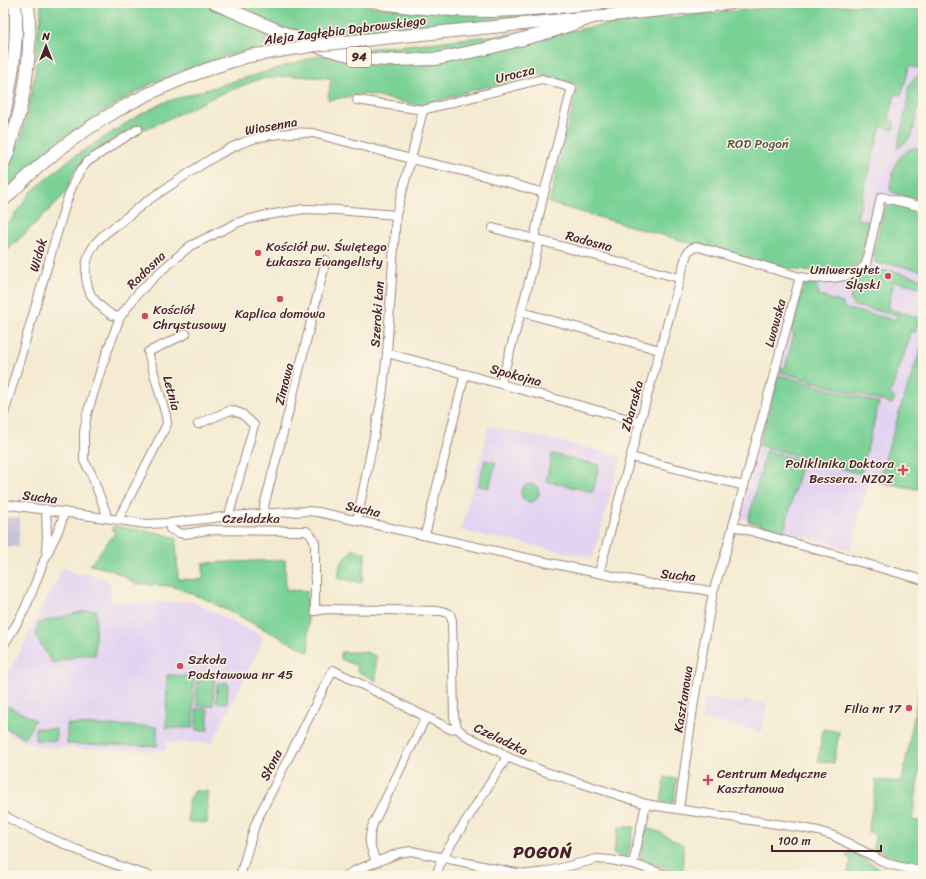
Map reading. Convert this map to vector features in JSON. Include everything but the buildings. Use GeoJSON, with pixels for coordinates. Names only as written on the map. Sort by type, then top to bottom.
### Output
{"type":"FeatureCollection","features":[{"type":"Feature","properties":{"kind":"main road"},"geometry":{"type":"LineString","coordinates":[[3,120],[13,69],[16,29],[15,3]]}},
{"type":"Feature","properties":{"kind":"main road"},"geometry":{"type":"LineString","coordinates":[[3,164],[16,126],[27,76],[29,21],[28,3]]}},
{"type":"Feature","properties":{"kind":"main road","name":"94"},"geometry":{"type":"LineString","coordinates":[[214,3],[312,45],[352,56],[390,60],[437,59],[549,32],[593,17]]}},
{"type":"Feature","properties":{"kind":"main road","name":"Aleja Zagłębia Dąbrowskiego"},"geometry":{"type":"LineString","coordinates":[[381,3],[432,9],[494,11],[600,3]]}},
{"type":"Feature","properties":{"kind":"main road","name":"Aleja Zagłębia Dąbrowskiego"},"geometry":{"type":"LineString","coordinates":[[3,201],[20,183],[50,156],[106,117],[150,93],[189,76],[249,56],[316,45],[732,3]]}},
{"type":"Feature","properties":{"kind":"street","name":"Urocza"},"geometry":{"type":"LineString","coordinates":[[357,100],[423,110],[542,79],[572,88],[544,193],[537,239],[521,312],[501,383]]}},
{"type":"Feature","properties":{"kind":"street","name":"Szeroki Łan"},"geometry":{"type":"LineString","coordinates":[[357,520],[382,397],[387,353],[396,216],[423,110]]}},
{"type":"Feature","properties":{"kind":"street","name":"Widok"},"geometry":{"type":"LineString","coordinates":[[3,417],[74,180],[80,169],[87,162],[138,129]]}},
{"type":"Feature","properties":{"kind":"street","name":"Wiosenna"},"geometry":{"type":"LineString","coordinates":[[120,317],[112,315],[100,305],[93,298],[87,286],[85,274],[86,266],[93,247],[100,237],[146,202],[216,155],[242,142],[277,135],[302,132],[314,133],[411,159],[477,174],[544,193]]}},
{"type":"Feature","properties":{"kind":"street"},"geometry":{"type":"LineString","coordinates":[[800,277],[810,279],[839,277],[853,274],[861,270],[866,264],[881,197],[923,207]]}},
{"type":"Feature","properties":{"kind":"street","name":"Radosna"},"geometry":{"type":"LineString","coordinates":[[105,518],[105,510],[84,461],[84,432],[89,407],[120,317],[138,293],[190,246],[239,222],[262,216],[304,209],[336,210],[396,216]]}},
{"type":"Feature","properties":{"kind":"street","name":"Radosna"},"geometry":{"type":"LineString","coordinates":[[493,228],[679,278]]}},
{"type":"Feature","properties":{"kind":"street","name":"Zbaraska"},"geometry":{"type":"LineString","coordinates":[[599,573],[687,253],[692,248],[699,248],[800,277]]}},
{"type":"Feature","properties":{"kind":"street","name":"Zimowa"},"geometry":{"type":"LineString","coordinates":[[265,513],[264,506],[326,260]]}},
{"type":"Feature","properties":{"kind":"street","name":"Lwowska"},"geometry":{"type":"LineString","coordinates":[[713,592],[733,526],[800,277]]}},
{"type":"Feature","properties":{"kind":"street"},"geometry":{"type":"LineString","coordinates":[[521,312],[660,350]]}},
{"type":"Feature","properties":{"kind":"street","name":"Letnia"},"geometry":{"type":"LineString","coordinates":[[119,520],[167,424],[148,352],[186,334]]}},
{"type":"Feature","properties":{"kind":"street","name":"Spokojna"},"geometry":{"type":"LineString","coordinates":[[387,353],[640,422]]}},
{"type":"Feature","properties":{"kind":"street"},"geometry":{"type":"LineString","coordinates":[[425,535],[465,374]]}},
{"type":"Feature","properties":{"kind":"street"},"geometry":{"type":"LineString","coordinates":[[198,424],[231,410],[242,414],[254,425],[230,511],[231,516]]}},
{"type":"Feature","properties":{"kind":"street"},"geometry":{"type":"LineString","coordinates":[[630,457],[744,486]]}},
{"type":"Feature","properties":{"kind":"street","name":"Sucha"},"geometry":{"type":"LineString","coordinates":[[3,504],[146,524],[265,513],[306,511],[318,512],[651,584],[713,592]]}},
{"type":"Feature","properties":{"kind":"street"},"geometry":{"type":"LineString","coordinates":[[46,510],[46,555]]}},
{"type":"Feature","properties":{"kind":"street"},"geometry":{"type":"LineString","coordinates":[[3,646],[26,606],[40,574],[46,555],[63,519],[64,512]]}},
{"type":"Feature","properties":{"kind":"street","name":"Czeladzka"},"geometry":{"type":"LineString","coordinates":[[169,523],[170,529],[185,534],[207,530],[306,531],[310,534],[315,543],[315,611],[326,609],[442,611],[450,614],[452,620],[454,716],[457,728],[465,735],[507,757],[543,772],[646,804],[818,831],[847,842],[888,864],[923,872]]}},
{"type":"Feature","properties":{"kind":"street"},"geometry":{"type":"LineString","coordinates":[[733,526],[923,580]]}},
{"type":"Feature","properties":{"kind":"street","name":"Kasztanowa"},"geometry":{"type":"LineString","coordinates":[[679,810],[713,592]]}},
{"type":"Feature","properties":{"kind":"street","name":"Słona"},"geometry":{"type":"LineString","coordinates":[[240,876],[258,818],[333,670],[426,717]]}},
{"type":"Feature","properties":{"kind":"street"},"geometry":{"type":"LineString","coordinates":[[376,862],[370,845],[370,835],[373,824],[426,717],[450,728],[457,728]]}},
{"type":"Feature","properties":{"kind":"street"},"geometry":{"type":"LineString","coordinates":[[436,876],[442,858],[507,757]]}},
{"type":"Feature","properties":{"kind":"street"},"geometry":{"type":"LineString","coordinates":[[633,864],[646,804]]}},
{"type":"Feature","properties":{"kind":"street"},"geometry":{"type":"LineString","coordinates":[[3,815],[39,833],[98,858],[126,869],[150,876]]}},
{"type":"Feature","properties":{"kind":"street"},"geometry":{"type":"LineString","coordinates":[[345,876],[398,853],[411,851],[516,873],[530,874],[545,872],[597,859],[633,864],[670,876]]}},
{"type":"Feature","properties":{"kind":"shaded area","name":"Uniwersytet Śląski"},"geometry":{"type":"Polygon","coordinates":[[[923,19],[923,490],[870,480],[851,550],[741,518],[758,445],[803,284],[843,279],[864,272],[869,267],[880,224],[856,219],[903,47],[900,28],[923,19]]]}},
{"type":"Feature","properties":{"kind":"shaded area"},"geometry":{"type":"Polygon","coordinates":[[[489,426],[622,456],[592,558],[504,539],[478,535],[461,530],[489,426]]]}},
{"type":"Feature","properties":{"kind":"shaded area"},"geometry":{"type":"Polygon","coordinates":[[[3,517],[20,518],[18,547],[3,546],[3,517]]]}},
{"type":"Feature","properties":{"kind":"shaded area","name":"Szkoła Podstawowa nr 45"},"geometry":{"type":"Polygon","coordinates":[[[62,568],[82,575],[83,572],[110,581],[111,603],[193,602],[259,635],[263,641],[212,743],[166,742],[166,751],[41,747],[25,742],[3,730],[3,680],[19,654],[62,568]]]}},
{"type":"Feature","properties":{"kind":"shaded area"},"geometry":{"type":"Polygon","coordinates":[[[705,698],[743,705],[744,700],[767,704],[763,730],[760,732],[701,719],[705,698]]]}},
{"type":"Feature","properties":{"kind":"green space"},"geometry":{"type":"Polygon","coordinates":[[[41,3],[201,3],[264,29],[287,41],[226,56],[153,83],[101,113],[63,138],[3,193],[3,176],[22,135],[32,91],[38,31],[41,18],[41,3]]]}},
{"type":"Feature","properties":{"kind":"green space"},"geometry":{"type":"Polygon","coordinates":[[[226,3],[359,3],[382,8],[528,14],[646,3],[690,3],[409,31],[369,32],[306,39],[226,3]]]}},
{"type":"Feature","properties":{"kind":"green space","name":"ROD Pogoń"},"geometry":{"type":"Polygon","coordinates":[[[923,3],[923,69],[909,66],[902,95],[895,94],[889,120],[895,122],[893,130],[881,126],[857,218],[869,222],[861,260],[854,267],[839,272],[821,273],[790,269],[704,247],[549,203],[578,85],[539,75],[469,91],[422,106],[365,94],[328,100],[331,78],[292,76],[260,79],[216,96],[147,129],[136,126],[88,155],[73,174],[66,193],[3,255],[3,226],[11,220],[31,192],[70,159],[139,115],[165,102],[321,55],[372,65],[616,23],[772,7],[889,5],[923,3]]]}},
{"type":"Feature","properties":{"kind":"green space"},"geometry":{"type":"Polygon","coordinates":[[[520,33],[445,55],[383,56],[352,50],[427,43],[520,33]]]}},
{"type":"Feature","properties":{"kind":"green space"},"geometry":{"type":"Polygon","coordinates":[[[919,76],[923,78],[923,86],[912,136],[897,148],[908,100],[907,93],[909,86],[913,79],[919,76]]]}},
{"type":"Feature","properties":{"kind":"green space"},"geometry":{"type":"Polygon","coordinates":[[[915,148],[923,150],[923,200],[901,195],[890,190],[893,173],[898,160],[908,150],[915,148]]]}},
{"type":"Feature","properties":{"kind":"green space"},"geometry":{"type":"Polygon","coordinates":[[[890,203],[923,211],[923,271],[892,264],[879,264],[875,262],[873,255],[884,209],[887,207],[887,204],[890,203]]]}},
{"type":"Feature","properties":{"kind":"green space"},"geometry":{"type":"Polygon","coordinates":[[[877,270],[893,271],[923,279],[923,288],[894,281],[888,309],[919,317],[915,332],[910,331],[908,344],[890,394],[895,398],[892,404],[780,372],[781,368],[785,368],[794,334],[791,332],[804,285],[816,284],[820,296],[843,303],[843,308],[896,320],[897,315],[854,306],[850,300],[860,275],[877,270]]]}},
{"type":"Feature","properties":{"kind":"green space"},"geometry":{"type":"Polygon","coordinates":[[[923,345],[923,490],[878,482],[923,345]]]}},
{"type":"Feature","properties":{"kind":"green space"},"geometry":{"type":"Polygon","coordinates":[[[779,375],[879,403],[861,474],[759,445],[779,375]]]}},
{"type":"Feature","properties":{"kind":"green space"},"geometry":{"type":"Polygon","coordinates":[[[766,450],[802,461],[784,532],[748,521],[766,450]]]}},
{"type":"Feature","properties":{"kind":"green space"},"geometry":{"type":"Polygon","coordinates":[[[552,454],[599,465],[593,492],[546,481],[552,454]]]}},
{"type":"Feature","properties":{"kind":"green space"},"geometry":{"type":"Polygon","coordinates":[[[485,460],[496,462],[489,488],[478,486],[485,460]]]}},
{"type":"Feature","properties":{"kind":"green space"},"geometry":{"type":"Polygon","coordinates":[[[530,484],[536,487],[539,493],[536,499],[530,502],[524,499],[521,493],[524,487],[530,484]]]}},
{"type":"Feature","properties":{"kind":"green space"},"geometry":{"type":"Polygon","coordinates":[[[114,526],[160,533],[176,538],[178,579],[203,580],[203,563],[285,560],[286,590],[307,591],[309,652],[205,599],[172,586],[136,584],[112,570],[90,565],[115,533],[112,528],[114,526]]]}},
{"type":"Feature","properties":{"kind":"green space"},"geometry":{"type":"Polygon","coordinates":[[[353,549],[366,553],[362,583],[338,578],[340,564],[353,549]]]}},
{"type":"Feature","properties":{"kind":"green space"},"geometry":{"type":"Polygon","coordinates":[[[96,610],[95,655],[82,655],[52,663],[36,636],[38,623],[85,611],[96,610]]]}},
{"type":"Feature","properties":{"kind":"green space"},"geometry":{"type":"Polygon","coordinates":[[[341,652],[366,652],[376,656],[376,681],[357,671],[357,666],[341,659],[341,652]]]}},
{"type":"Feature","properties":{"kind":"green space"},"geometry":{"type":"Polygon","coordinates":[[[167,675],[194,676],[193,728],[166,728],[167,675]]]}},
{"type":"Feature","properties":{"kind":"green space"},"geometry":{"type":"Polygon","coordinates":[[[197,676],[214,676],[213,706],[197,706],[197,676]]]}},
{"type":"Feature","properties":{"kind":"green space"},"geometry":{"type":"Polygon","coordinates":[[[217,683],[228,683],[227,703],[216,702],[217,683]]]}},
{"type":"Feature","properties":{"kind":"green space"},"geometry":{"type":"Polygon","coordinates":[[[919,688],[923,688],[923,748],[912,820],[923,822],[923,867],[912,865],[873,848],[875,834],[868,832],[876,786],[875,780],[902,782],[919,688]]]}},
{"type":"Feature","properties":{"kind":"green space"},"geometry":{"type":"Polygon","coordinates":[[[8,706],[35,720],[25,738],[3,727],[3,716],[8,706]]]}},
{"type":"Feature","properties":{"kind":"green space"},"geometry":{"type":"Polygon","coordinates":[[[196,709],[208,709],[208,730],[196,730],[196,709]]]}},
{"type":"Feature","properties":{"kind":"green space"},"geometry":{"type":"Polygon","coordinates":[[[67,724],[157,727],[157,746],[67,744],[67,724]]]}},
{"type":"Feature","properties":{"kind":"green space"},"geometry":{"type":"Polygon","coordinates":[[[35,728],[56,729],[56,741],[35,740],[35,728]]]}},
{"type":"Feature","properties":{"kind":"green space"},"geometry":{"type":"Polygon","coordinates":[[[823,729],[839,732],[834,763],[818,761],[823,729]]]}},
{"type":"Feature","properties":{"kind":"green space"},"geometry":{"type":"Polygon","coordinates":[[[665,777],[677,779],[674,801],[671,803],[661,802],[665,777]]]}},
{"type":"Feature","properties":{"kind":"green space"},"geometry":{"type":"Polygon","coordinates":[[[195,791],[208,791],[207,823],[188,822],[188,801],[195,791]]]}},
{"type":"Feature","properties":{"kind":"green space"},"geometry":{"type":"Polygon","coordinates":[[[619,827],[634,827],[627,858],[613,854],[619,827]]]}},
{"type":"Feature","properties":{"kind":"green space"},"geometry":{"type":"Polygon","coordinates":[[[646,828],[659,832],[683,845],[683,875],[670,869],[640,860],[646,828]]]}},
{"type":"Feature","properties":{"kind":"green space"},"geometry":{"type":"Polygon","coordinates":[[[851,851],[888,874],[888,876],[847,876],[851,859],[846,857],[848,852],[851,851]]]}},
{"type":"Feature","properties":{"kind":"place","name":"Kościół pw. Świętego Łukasza Ewangelisty"},"geometry":{"type":"Point","coordinates":[258,253]}},
{"type":"Feature","properties":{"kind":"place","name":"Uniwersytet Śląski"},"geometry":{"type":"Point","coordinates":[888,276]}},
{"type":"Feature","properties":{"kind":"place","name":"Kaplica domowa"},"geometry":{"type":"Point","coordinates":[280,299]}},
{"type":"Feature","properties":{"kind":"place","name":"Kościół Chrystusowy"},"geometry":{"type":"Point","coordinates":[145,316]}},
{"type":"Feature","properties":{"kind":"place","name":"Poliklinika Doktora Bessera. NZOZ"},"geometry":{"type":"Point","coordinates":[903,470]}},
{"type":"Feature","properties":{"kind":"place","name":"Szkoła Podstawowa nr 45"},"geometry":{"type":"Point","coordinates":[180,666]}},
{"type":"Feature","properties":{"kind":"place","name":"Filia nr 17"},"geometry":{"type":"Point","coordinates":[909,708]}},
{"type":"Feature","properties":{"kind":"place","name":"Centrum Medyczne Kasztanowa"},"geometry":{"type":"Point","coordinates":[708,780]}},
{"type":"Feature","properties":{"kind":"district","name":"POGOŃ"},"geometry":{"type":"Point","coordinates":[543,852]}}]}
